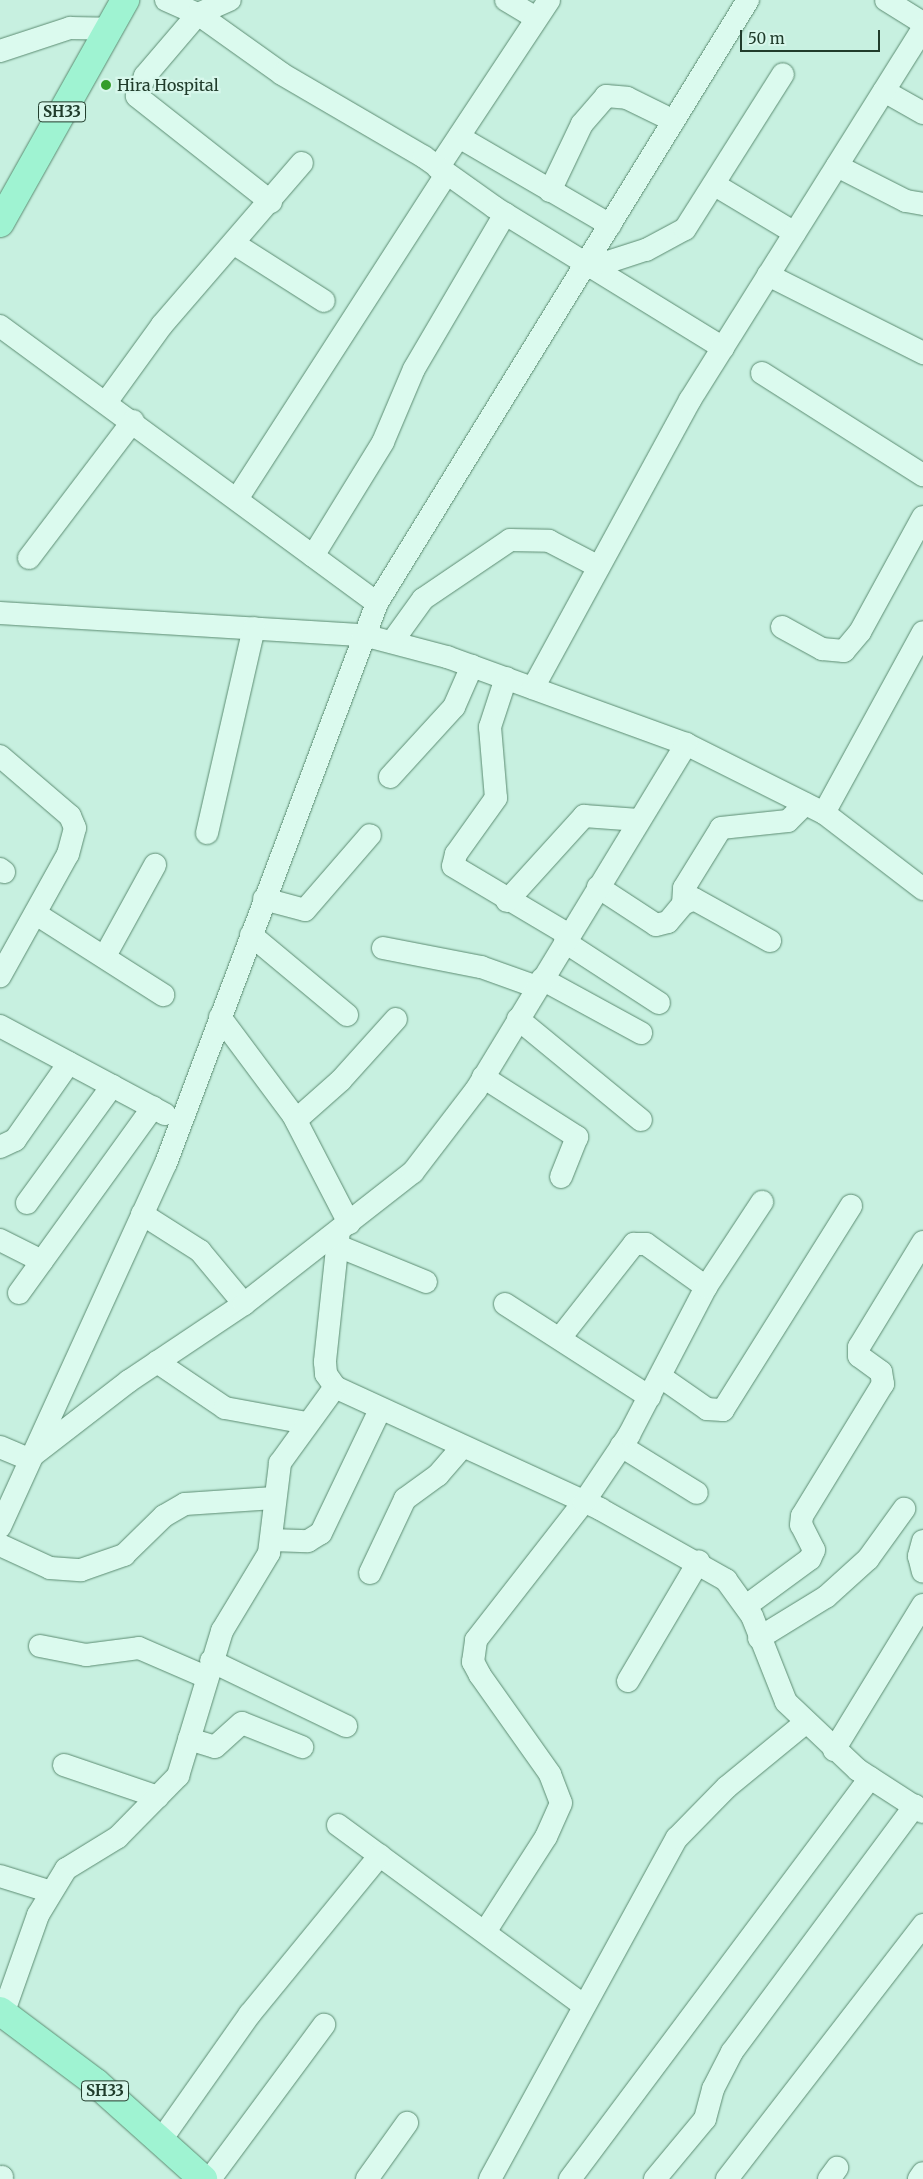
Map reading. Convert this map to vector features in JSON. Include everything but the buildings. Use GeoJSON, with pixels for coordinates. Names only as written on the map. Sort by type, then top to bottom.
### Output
{"type":"FeatureCollection","features":[{"type":"Feature","properties":{"kind":"main road","name":"SH33"},"geometry":{"type":"LineString","coordinates":[[0,223],[125,0]]}},
{"type":"Feature","properties":{"kind":"main road","name":"SH33"},"geometry":{"type":"LineString","coordinates":[[3,2019],[96,2083],[202,2178]]}},
{"type":"Feature","properties":{"kind":"street"},"geometry":{"type":"LineString","coordinates":[[166,0],[198,14],[282,74],[442,171],[505,214],[723,348]]}},
{"type":"Feature","properties":{"kind":"street"},"geometry":{"type":"LineString","coordinates":[[230,0],[198,14],[145,76],[137,96],[271,202]]}},
{"type":"Feature","properties":{"kind":"street"},"geometry":{"type":"LineString","coordinates":[[237,499],[442,171],[459,137],[543,9],[506,0]]}},
{"type":"Feature","properties":{"kind":"street"},"geometry":{"type":"LineString","coordinates":[[0,1526],[28,1459],[142,1214],[181,1122],[376,603],[748,0]]}},
{"type":"Feature","properties":{"kind":"street"},"geometry":{"type":"LineString","coordinates":[[533,688],[723,348],[884,91],[919,17],[886,0]]}},
{"type":"Feature","properties":{"kind":"street"},"geometry":{"type":"LineString","coordinates":[[0,51],[70,28],[109,29]]}},
{"type":"Feature","properties":{"kind":"street"},"geometry":{"type":"LineString","coordinates":[[587,263],[608,262],[676,235],[715,185],[783,74]]}},
{"type":"Feature","properties":{"kind":"street"},"geometry":{"type":"LineString","coordinates":[[884,91],[923,113]]}},
{"type":"Feature","properties":{"kind":"street"},"geometry":{"type":"LineString","coordinates":[[550,191],[582,124],[606,96],[627,98],[674,121]]}},
{"type":"Feature","properties":{"kind":"street"},"geometry":{"type":"LineString","coordinates":[[459,137],[610,225]]}},
{"type":"Feature","properties":{"kind":"street"},"geometry":{"type":"LineString","coordinates":[[107,401],[162,325],[236,245],[302,163]]}},
{"type":"Feature","properties":{"kind":"street"},"geometry":{"type":"LineString","coordinates":[[837,166],[906,201],[923,204]]}},
{"type":"Feature","properties":{"kind":"street"},"geometry":{"type":"LineString","coordinates":[[715,185],[795,233]]}},
{"type":"Feature","properties":{"kind":"street"},"geometry":{"type":"LineString","coordinates":[[313,556],[382,442],[414,369],[505,214]]}},
{"type":"Feature","properties":{"kind":"street"},"geometry":{"type":"LineString","coordinates":[[236,245],[324,301]]}},
{"type":"Feature","properties":{"kind":"street"},"geometry":{"type":"LineString","coordinates":[[768,275],[923,353]]}},
{"type":"Feature","properties":{"kind":"street"},"geometry":{"type":"LineString","coordinates":[[0,326],[107,401],[376,603]]}},
{"type":"Feature","properties":{"kind":"street"},"geometry":{"type":"LineString","coordinates":[[762,373],[923,474]]}},
{"type":"Feature","properties":{"kind":"street"},"geometry":{"type":"LineString","coordinates":[[29,558],[133,421]]}},
{"type":"Feature","properties":{"kind":"street"},"geometry":{"type":"LineString","coordinates":[[782,627],[822,649],[844,651],[860,632],[923,517]]}},
{"type":"Feature","properties":{"kind":"street"},"geometry":{"type":"LineString","coordinates":[[392,642],[423,599],[510,540],[549,541],[599,567]]}},
{"type":"Feature","properties":{"kind":"street"},"geometry":{"type":"LineString","coordinates":[[0,613],[363,635],[392,642],[472,666],[686,744],[814,808],[923,889]]}},
{"type":"Feature","properties":{"kind":"street"},"geometry":{"type":"LineString","coordinates":[[207,834],[254,628]]}},
{"type":"Feature","properties":{"kind":"street"},"geometry":{"type":"LineString","coordinates":[[682,904],[684,888],[721,828],[788,821],[814,808],[923,632]]}},
{"type":"Feature","properties":{"kind":"street"},"geometry":{"type":"LineString","coordinates":[[390,777],[454,707],[472,666]]}},
{"type":"Feature","properties":{"kind":"street"},"geometry":{"type":"LineString","coordinates":[[506,678],[490,727],[496,798],[456,854],[453,866],[567,938],[659,1003]]}},
{"type":"Feature","properties":{"kind":"street"},"geometry":{"type":"LineString","coordinates":[[28,1459],[157,1362],[244,1304],[342,1233],[413,1172],[484,1077],[686,744]]}},
{"type":"Feature","properties":{"kind":"street"},"geometry":{"type":"LineString","coordinates":[[0,756],[70,816],[75,828],[68,854],[0,976]]}},
{"type":"Feature","properties":{"kind":"street"},"geometry":{"type":"LineString","coordinates":[[507,901],[584,816],[640,820]]}},
{"type":"Feature","properties":{"kind":"street"},"geometry":{"type":"LineString","coordinates":[[264,899],[305,910],[370,835]]}},
{"type":"Feature","properties":{"kind":"street"},"geometry":{"type":"LineString","coordinates":[[105,956],[156,865]]}},
{"type":"Feature","properties":{"kind":"street"},"geometry":{"type":"LineString","coordinates":[[598,887],[656,925],[668,922],[682,904],[694,899],[770,941]]}},
{"type":"Feature","properties":{"kind":"street"},"geometry":{"type":"LineString","coordinates":[[36,914],[105,956],[163,995]]}},
{"type":"Feature","properties":{"kind":"street"},"geometry":{"type":"LineString","coordinates":[[251,934],[347,1014]]}},
{"type":"Feature","properties":{"kind":"street"},"geometry":{"type":"LineString","coordinates":[[382,948],[481,967],[540,983],[641,1033]]}},
{"type":"Feature","properties":{"kind":"street"},"geometry":{"type":"LineString","coordinates":[[220,1017],[296,1120],[342,1233],[325,1362],[326,1374],[335,1387],[380,1410],[584,1502],[699,1561],[726,1580],[746,1606],[786,1702],[834,1750],[870,1778],[919,1809],[732,2052],[713,2089],[705,2119],[656,2179]]}},
{"type":"Feature","properties":{"kind":"street"},"geometry":{"type":"LineString","coordinates":[[518,1019],[641,1120]]}},
{"type":"Feature","properties":{"kind":"street"},"geometry":{"type":"LineString","coordinates":[[296,1120],[341,1080],[396,1020]]}},
{"type":"Feature","properties":{"kind":"street"},"geometry":{"type":"LineString","coordinates":[[0,1026],[181,1122]]}},
{"type":"Feature","properties":{"kind":"street"},"geometry":{"type":"LineString","coordinates":[[0,1147],[15,1140],[69,1063]]}},
{"type":"Feature","properties":{"kind":"street"},"geometry":{"type":"LineString","coordinates":[[484,1077],[577,1137],[560,1177]]}},
{"type":"Feature","properties":{"kind":"street"},"geometry":{"type":"LineString","coordinates":[[27,1203],[112,1086]]}},
{"type":"Feature","properties":{"kind":"street"},"geometry":{"type":"LineString","coordinates":[[19,1293],[153,1107]]}},
{"type":"Feature","properties":{"kind":"street"},"geometry":{"type":"LineString","coordinates":[[485,1932],[546,1837],[561,1803],[550,1774],[480,1675],[472,1650],[485,1626],[584,1502],[621,1446],[661,1377],[706,1287],[762,1202]]}},
{"type":"Feature","properties":{"kind":"street"},"geometry":{"type":"LineString","coordinates":[[661,1377],[701,1405],[723,1410],[851,1206]]}},
{"type":"Feature","properties":{"kind":"street"},"geometry":{"type":"LineString","coordinates":[[142,1214],[200,1251],[244,1304]]}},
{"type":"Feature","properties":{"kind":"street"},"geometry":{"type":"LineString","coordinates":[[342,1233],[426,1282]]}},
{"type":"Feature","properties":{"kind":"street"},"geometry":{"type":"LineString","coordinates":[[0,1240],[42,1261]]}},
{"type":"Feature","properties":{"kind":"street"},"geometry":{"type":"LineString","coordinates":[[746,1606],[810,1559],[814,1550],[801,1525],[802,1516],[883,1384],[880,1372],[859,1356],[859,1347],[923,1242]]}},
{"type":"Feature","properties":{"kind":"street"},"geometry":{"type":"LineString","coordinates":[[560,1338],[634,1244],[646,1244],[706,1287]]}},
{"type":"Feature","properties":{"kind":"street"},"geometry":{"type":"LineString","coordinates":[[505,1304],[650,1397]]}},
{"type":"Feature","properties":{"kind":"street"},"geometry":{"type":"LineString","coordinates":[[157,1362],[225,1408],[307,1422]]}},
{"type":"Feature","properties":{"kind":"street"},"geometry":{"type":"LineString","coordinates":[[3,2019],[38,1914],[51,1892],[75,1860],[118,1837],[178,1776],[209,1669],[229,1617],[264,1563],[271,1540],[274,1498],[280,1463],[307,1422],[335,1387]]}},
{"type":"Feature","properties":{"kind":"street"},"geometry":{"type":"LineString","coordinates":[[271,1540],[308,1542],[321,1534],[380,1410]]}},
{"type":"Feature","properties":{"kind":"street"},"geometry":{"type":"LineString","coordinates":[[621,1446],[697,1493]]}},
{"type":"Feature","properties":{"kind":"street"},"geometry":{"type":"LineString","coordinates":[[0,1447],[28,1459]]}},
{"type":"Feature","properties":{"kind":"street"},"geometry":{"type":"LineString","coordinates":[[370,1573],[405,1500],[438,1475],[462,1447]]}},
{"type":"Feature","properties":{"kind":"street"},"geometry":{"type":"LineString","coordinates":[[0,1545],[50,1568],[81,1570],[124,1555],[164,1516],[185,1504],[274,1498]]}},
{"type":"Feature","properties":{"kind":"street"},"geometry":{"type":"LineString","coordinates":[[759,1638],[826,1597],[868,1559],[904,1509]]}},
{"type":"Feature","properties":{"kind":"street"},"geometry":{"type":"LineString","coordinates":[[923,1541],[923,1572]]}},
{"type":"Feature","properties":{"kind":"street"},"geometry":{"type":"LineString","coordinates":[[628,1681],[699,1561]]}},
{"type":"Feature","properties":{"kind":"street"},"geometry":{"type":"LineString","coordinates":[[834,1750],[923,1606]]}},
{"type":"Feature","properties":{"kind":"street"},"geometry":{"type":"LineString","coordinates":[[40,1646],[86,1655],[139,1648],[209,1669],[346,1726]]}},
{"type":"Feature","properties":{"kind":"street"},"geometry":{"type":"LineString","coordinates":[[190,1739],[215,1747],[242,1723],[302,1747]]}},
{"type":"Feature","properties":{"kind":"street"},"geometry":{"type":"LineString","coordinates":[[490,2179],[583,2005],[676,1838],[727,1787],[805,1723]]}},
{"type":"Feature","properties":{"kind":"street"},"geometry":{"type":"LineString","coordinates":[[64,1765],[158,1797]]}},
{"type":"Feature","properties":{"kind":"street"},"geometry":{"type":"LineString","coordinates":[[570,2179],[870,1778]]}},
{"type":"Feature","properties":{"kind":"street"},"geometry":{"type":"LineString","coordinates":[[338,1825],[583,2005]]}},
{"type":"Feature","properties":{"kind":"street"},"geometry":{"type":"LineString","coordinates":[[161,2140],[250,2014],[380,1856]]}},
{"type":"Feature","properties":{"kind":"street"},"geometry":{"type":"LineString","coordinates":[[0,1876],[51,1892]]}},
{"type":"Feature","properties":{"kind":"street"},"geometry":{"type":"LineString","coordinates":[[727,2179],[923,1925]]}},
{"type":"Feature","properties":{"kind":"street"},"geometry":{"type":"LineString","coordinates":[[202,2178],[324,2025]]}},
{"type":"Feature","properties":{"kind":"street"},"geometry":{"type":"LineString","coordinates":[[367,2179],[408,2123]]}},
{"type":"Feature","properties":{"kind":"street"},"geometry":{"type":"LineString","coordinates":[[919,2179],[923,2173]]}},
{"type":"Feature","properties":{"kind":"place","name":"Hira Hospital"},"geometry":{"type":"Point","coordinates":[106,85]}}]}
